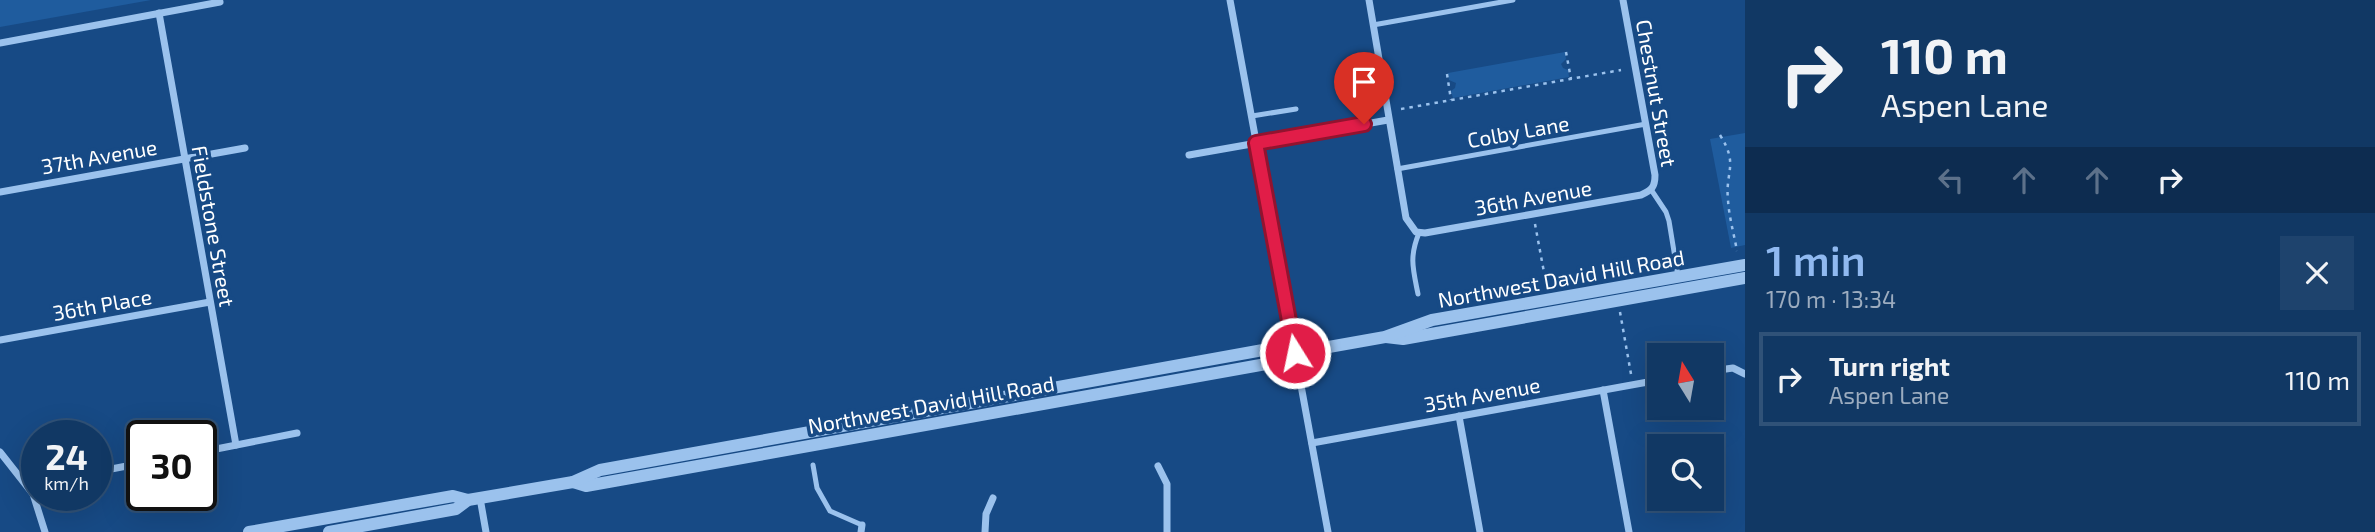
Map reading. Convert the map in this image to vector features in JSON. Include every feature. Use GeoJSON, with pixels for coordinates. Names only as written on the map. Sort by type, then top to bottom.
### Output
{"type":"FeatureCollection","features":[{"type":"Feature","properties":{"kind":"street"},"geometry":{"type":"LineString","coordinates":[[1230,0],[1328,532]]}},
{"type":"Feature","properties":{"kind":"street"},"geometry":{"type":"LineString","coordinates":[[1369,0],[1406,218],[1419,233]]}},
{"type":"Feature","properties":{"kind":"street","name":"Chestnut Street"},"geometry":{"type":"LineString","coordinates":[[1623,0],[1655,175],[1652,191]]}},
{"type":"Feature","properties":{"kind":"street"},"geometry":{"type":"LineString","coordinates":[[0,43],[220,2]]}},
{"type":"Feature","properties":{"kind":"street","name":"Fieldstone Street"},"geometry":{"type":"LineString","coordinates":[[159,13],[236,445]]}},
{"type":"Feature","properties":{"kind":"street"},"geometry":{"type":"LineString","coordinates":[[1189,155],[1388,120]]}},
{"type":"Feature","properties":{"kind":"street","name":"37th Avenue"},"geometry":{"type":"LineString","coordinates":[[0,192],[245,148]]}},
{"type":"Feature","properties":{"kind":"street","name":"36th Avenue"},"geometry":{"type":"LineString","coordinates":[[1419,233],[1434,233],[1534,215],[1652,191]]}},
{"type":"Feature","properties":{"kind":"street","name":"Northwest David Hill Road"},"geometry":{"type":"LineString","coordinates":[[249,532],[453,496],[474,499],[573,482],[600,470],[1270,349],[1295,353],[1385,337],[1432,320],[1745,265]]}},
{"type":"Feature","properties":{"kind":"street","name":"Northwest David Hill Road"},"geometry":{"type":"LineString","coordinates":[[1385,337],[1403,340],[1745,278]]}},
{"type":"Feature","properties":{"kind":"street","name":"36th Place"},"geometry":{"type":"LineString","coordinates":[[0,340],[210,302]]}},
{"type":"Feature","properties":{"kind":"street"},"geometry":{"type":"LineString","coordinates":[[1724,369],[1743,373]]}},
{"type":"Feature","properties":{"kind":"street","name":"35th Avenue"},"geometry":{"type":"LineString","coordinates":[[1312,443],[1647,382]]}},
{"type":"Feature","properties":{"kind":"street"},"geometry":{"type":"LineString","coordinates":[[1603,390],[1629,532]]}},
{"type":"Feature","properties":{"kind":"street"},"geometry":{"type":"LineString","coordinates":[[1460,416],[1480,532]]}},
{"type":"Feature","properties":{"kind":"street"},"geometry":{"type":"LineString","coordinates":[[217,449],[297,433]]}},
{"type":"Feature","properties":{"kind":"street"},"geometry":{"type":"LineString","coordinates":[[0,452],[21,477]]}},
{"type":"Feature","properties":{"kind":"street"},"geometry":{"type":"LineString","coordinates":[[1158,466],[1167,484],[1167,532]]}},
{"type":"Feature","properties":{"kind":"street"},"geometry":{"type":"LineString","coordinates":[[985,532],[986,514],[993,498]]}},
{"type":"Feature","properties":{"kind":"street"},"geometry":{"type":"LineString","coordinates":[[474,499],[486,532]]}},
{"type":"Feature","properties":{"kind":"street","name":"Northwest David Hill Road"},"geometry":{"type":"LineString","coordinates":[[329,532],[456,509],[474,499]]}},
{"type":"Feature","properties":{"kind":"street"},"geometry":{"type":"LineString","coordinates":[[40,511],[45,532]]}},
{"type":"Feature","properties":{"kind":"lane"},"geometry":{"type":"LineString","coordinates":[[1373,25],[1513,0]]}},
{"type":"Feature","properties":{"kind":"lane"},"geometry":{"type":"LineString","coordinates":[[1252,116],[1296,109]]}},
{"type":"Feature","properties":{"kind":"lane","name":"Colby Lane"},"geometry":{"type":"LineString","coordinates":[[1397,169],[1646,124]]}},
{"type":"Feature","properties":{"kind":"lane"},"geometry":{"type":"LineString","coordinates":[[1652,191],[1666,212],[1678,276]]}},
{"type":"Feature","properties":{"kind":"lane"},"geometry":{"type":"LineString","coordinates":[[1418,294],[1411,260],[1419,233]]}},
{"type":"Feature","properties":{"kind":"lane"},"geometry":{"type":"LineString","coordinates":[[813,465],[817,488],[830,511],[861,528]]}},
{"type":"Feature","properties":{"kind":"path"},"geometry":{"type":"LineString","coordinates":[[1566,52],[1571,79]]}},
{"type":"Feature","properties":{"kind":"path"},"geometry":{"type":"LineString","coordinates":[[1401,109],[1621,70]]}},
{"type":"Feature","properties":{"kind":"path"},"geometry":{"type":"LineString","coordinates":[[1447,74],[1451,100]]}},
{"type":"Feature","properties":{"kind":"path"},"geometry":{"type":"LineString","coordinates":[[1720,135],[1730,152],[1728,202],[1737,251]]}},
{"type":"Feature","properties":{"kind":"path"},"geometry":{"type":"LineString","coordinates":[[1535,224],[1546,283]]}},
{"type":"Feature","properties":{"kind":"path"},"geometry":{"type":"LineString","coordinates":[[1618,301],[1633,384]]}},
{"type":"Feature","properties":{"kind":"shaded area"},"geometry":{"type":"Polygon","coordinates":[[[0,0],[151,0],[0,27],[0,0]]]}},
{"type":"Feature","properties":{"kind":"shaded area"},"geometry":{"type":"Polygon","coordinates":[[[1565,52],[1566,59],[1561,64],[1568,70],[1569,77],[1453,98],[1451,91],[1456,83],[1449,80],[1448,73],[1565,52]]]}},
{"type":"Feature","properties":{"kind":"shaded area"},"geometry":{"type":"Polygon","coordinates":[[[1745,133],[1745,245],[1731,248],[1710,139],[1745,133]]]}},
{"type":"Feature","properties":{"kind":"route"},"geometry":{"type":"LineString","coordinates":[[1295,353],[1256,143],[1364,124]]}}]}
